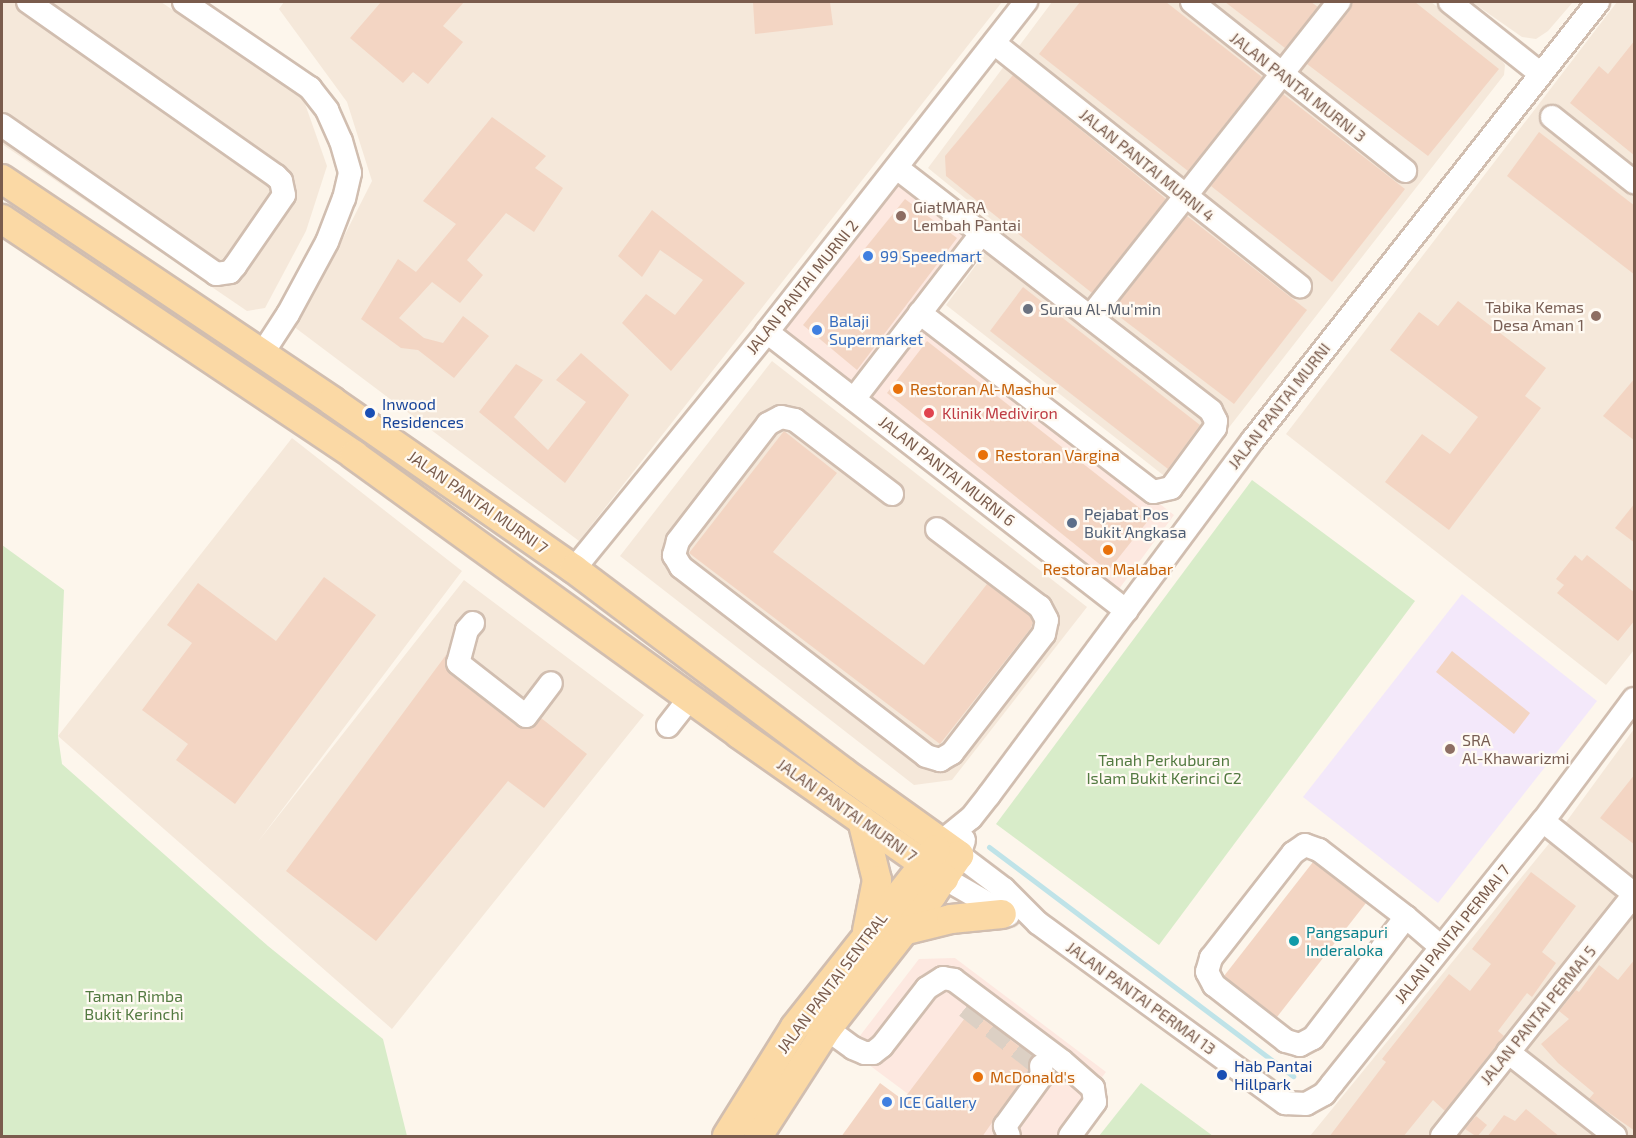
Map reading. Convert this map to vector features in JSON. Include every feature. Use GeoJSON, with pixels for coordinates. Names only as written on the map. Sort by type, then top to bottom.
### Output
{"type":"FeatureCollection","features":[{"type":"Feature","properties":{"kind":"main road","name":"JALAN PANTAI MURNI 7"},"geometry":{"type":"LineString","coordinates":[[2,179],[262,354],[574,569],[942,860]]}},
{"type":"Feature","properties":{"kind":"main road","name":"JALAN PANTAI MURNI 7"},"geometry":{"type":"LineString","coordinates":[[2,219],[354,455],[862,820],[942,860]]}},
{"type":"Feature","properties":{"kind":"main road"},"geometry":{"type":"LineString","coordinates":[[862,820],[877,879],[874,907],[865,939]]}},
{"type":"Feature","properties":{"kind":"main road","name":"JALAN PANTAI SENTRAL"},"geometry":{"type":"LineString","coordinates":[[758,1137],[827,1029],[903,931],[942,860]]}},
{"type":"Feature","properties":{"kind":"main road","name":"JALAN PANTAI SENTRAL"},"geometry":{"type":"LineString","coordinates":[[727,1137],[795,1027],[865,939],[942,860]]}},
{"type":"Feature","properties":{"kind":"main road"},"geometry":{"type":"LineString","coordinates":[[903,931],[951,919],[1002,914]]}},
{"type":"Feature","properties":{"kind":"street"},"geometry":{"type":"LineString","coordinates":[[184,2],[310,88],[327,110],[341,141],[350,173],[344,198],[327,242],[288,314],[262,354]]}},
{"type":"Feature","properties":{"kind":"street","name":"JALAN PANTAI MURNI 2"},"geometry":{"type":"LineString","coordinates":[[574,569],[767,332],[1026,2]]}},
{"type":"Feature","properties":{"kind":"street","name":"JALAN PANTAI MURNI 3"},"geometry":{"type":"LineString","coordinates":[[1192,2],[1405,171]]}},
{"type":"Feature","properties":{"kind":"street"},"geometry":{"type":"LineString","coordinates":[[1090,317],[1339,2]]}},
{"type":"Feature","properties":{"kind":"street"},"geometry":{"type":"LineString","coordinates":[[1450,2],[1541,74]]}},
{"type":"Feature","properties":{"kind":"street","name":"JALAN PANTAI MURNI"},"geometry":{"type":"LineString","coordinates":[[942,860],[1245,450],[1598,2]]}},
{"type":"Feature","properties":{"kind":"street"},"geometry":{"type":"LineString","coordinates":[[2,125],[216,274],[230,272],[284,195],[281,181],[276,176],[39,4]]}},
{"type":"Feature","properties":{"kind":"street","name":"JALAN PANTAI MURNI 4"},"geometry":{"type":"LineString","coordinates":[[994,43],[1300,286]]}},
{"type":"Feature","properties":{"kind":"street"},"geometry":{"type":"LineString","coordinates":[[1552,117],[1635,182]]}},
{"type":"Feature","properties":{"kind":"street"},"geometry":{"type":"LineString","coordinates":[[897,168],[1211,411],[1216,421],[1212,435],[1171,488],[1153,492],[920,314]]}},
{"type":"Feature","properties":{"kind":"street"},"geometry":{"type":"LineString","coordinates":[[854,399],[982,233]]}},
{"type":"Feature","properties":{"kind":"street","name":"JALAN PANTAI MURNI 6"},"geometry":{"type":"LineString","coordinates":[[767,332],[1127,611]]}},
{"type":"Feature","properties":{"kind":"street"},"geometry":{"type":"LineString","coordinates":[[892,494],[795,420],[781,417],[768,424],[678,541],[674,555],[676,562],[689,574],[926,756],[940,760],[952,753],[1044,634],[1047,620],[1040,607],[937,529]]}},
{"type":"Feature","properties":{"kind":"street"},"geometry":{"type":"LineString","coordinates":[[473,623],[467,630],[458,663],[526,716],[551,683]]}},
{"type":"Feature","properties":{"kind":"street"},"geometry":{"type":"LineString","coordinates":[[668,726],[690,698]]}},
{"type":"Feature","properties":{"kind":"street","name":"JALAN PANTAI PERMAI 7"},"geometry":{"type":"LineString","coordinates":[[1244,1072],[1285,1103],[1296,1106],[1314,1100],[1332,1084],[1543,820],[1635,699]]}},
{"type":"Feature","properties":{"kind":"street"},"geometry":{"type":"LineString","coordinates":[[1543,820],[1635,895]]}},
{"type":"Feature","properties":{"kind":"street"},"geometry":{"type":"LineString","coordinates":[[1406,917],[1313,1038],[1300,1045],[1286,1041],[1214,985],[1207,972],[1211,958],[1293,853],[1305,845],[1319,849],[1406,917],[1441,947]]}},
{"type":"Feature","properties":{"kind":"street","name":"JALAN PANTAI PERMAI 13"},"geometry":{"type":"LineString","coordinates":[[942,860],[1002,914],[1038,923]]}},
{"type":"Feature","properties":{"kind":"street","name":"JALAN PANTAI PERMAI 13"},"geometry":{"type":"LineString","coordinates":[[942,860],[1004,889],[1038,923],[1244,1072]]}},
{"type":"Feature","properties":{"kind":"street","name":"JALAN PANTAI PERMAI 5"},"geometry":{"type":"LineString","coordinates":[[1442,1137],[1635,895]]}},
{"type":"Feature","properties":{"kind":"street"},"geometry":{"type":"LineString","coordinates":[[827,1029],[865,1053],[873,1053],[882,1046],[934,982],[943,978],[962,984],[1093,1088],[1095,1102],[1070,1137]]}},
{"type":"Feature","properties":{"kind":"street"},"geometry":{"type":"LineString","coordinates":[[895,1029],[908,1028],[930,1001],[944,991],[966,1007]]}},
{"type":"Feature","properties":{"kind":"street"},"geometry":{"type":"LineString","coordinates":[[1508,1052],[1615,1137]]}},
{"type":"Feature","properties":{"kind":"street"},"geometry":{"type":"LineString","coordinates":[[1009,1137],[1005,1126],[1042,1075],[1041,1066]]}},
{"type":"Feature","properties":{"kind":"shaded area"},"geometry":{"type":"Polygon","coordinates":[[[2,2],[161,2],[303,98],[327,166],[306,231],[265,308],[247,311],[2,144],[2,2]]]}},
{"type":"Feature","properties":{"kind":"shaded area"},"geometry":{"type":"Polygon","coordinates":[[[284,2],[1002,2],[579,541],[293,326],[327,270],[372,181],[347,102],[279,9],[284,2]]]}},
{"type":"Feature","properties":{"kind":"shaded area"},"geometry":{"type":"Polygon","coordinates":[[[1052,2],[1431,2],[1496,52],[1505,65],[1504,75],[1181,489],[946,305],[1003,229],[928,168],[1052,2]]]}},
{"type":"Feature","properties":{"kind":"shaded area"},"geometry":{"type":"Polygon","coordinates":[[[1472,2],[1573,2],[1548,31],[1536,39],[1522,37],[1472,2]]]}},
{"type":"Feature","properties":{"kind":"shaded area"},"geometry":{"type":"Polygon","coordinates":[[[1617,2],[1634,2],[1634,650],[1606,685],[1286,434],[1617,2]]]}},
{"type":"Feature","properties":{"kind":"shaded area"},"geometry":{"type":"Polygon","coordinates":[[[900,177],[975,235],[914,313],[1174,515],[1116,593],[778,330],[900,177]]]}},
{"type":"Feature","properties":{"kind":"shaded area"},"geometry":{"type":"Polygon","coordinates":[[[772,361],[1087,607],[952,780],[914,785],[620,556],[772,361]]]}},
{"type":"Feature","properties":{"kind":"shaded area"},"geometry":{"type":"Polygon","coordinates":[[[292,438],[462,571],[257,843],[464,580],[644,715],[392,1029],[58,736],[292,438]]]}},
{"type":"Feature","properties":{"kind":"shaded area","name":"SRA Al-Khawarizmi"},"geometry":{"type":"Polygon","coordinates":[[[1462,594],[1597,701],[1438,903],[1303,797],[1462,594]]]}},
{"type":"Feature","properties":{"kind":"shaded area"},"geometry":{"type":"Polygon","coordinates":[[[1634,729],[1634,1136],[1310,1136],[1561,829],[1634,729]]]}},
{"type":"Feature","properties":{"kind":"shaded area"},"geometry":{"type":"Polygon","coordinates":[[[955,958],[1106,1072],[1057,1136],[939,1136],[947,1123],[849,1050],[919,959],[955,958]]]}},
{"type":"Feature","properties":{"kind":"green space","name":"Tanah Perkuburan Islam Bukit Kerinci C2"},"geometry":{"type":"Polygon","coordinates":[[[1252,480],[1415,601],[1159,945],[996,824],[1252,480]]]}},
{"type":"Feature","properties":{"kind":"green space","name":"Taman Rimba Bukit Kerinchi"},"geometry":{"type":"Polygon","coordinates":[[[2,545],[64,590],[58,736],[62,764],[268,946],[383,1039],[407,1136],[2,1136],[2,545]]]}},
{"type":"Feature","properties":{"kind":"green space"},"geometry":{"type":"Polygon","coordinates":[[[1141,1083],[1213,1136],[1099,1136],[1141,1083]]]}},
{"type":"Feature","properties":{"kind":"building"},"geometry":{"type":"Polygon","coordinates":[[[381,2],[464,2],[443,26],[463,42],[428,84],[413,72],[403,83],[350,38],[381,2]]]}},
{"type":"Feature","properties":{"kind":"building"},"geometry":{"type":"Polygon","coordinates":[[[753,2],[830,2],[833,25],[755,34],[753,2]]]}},
{"type":"Feature","properties":{"kind":"building"},"geometry":{"type":"Polygon","coordinates":[[[1080,2],[1166,2],[1262,77],[1188,171],[1039,54],[1080,2]]]}},
{"type":"Feature","properties":{"kind":"building"},"geometry":{"type":"Polygon","coordinates":[[[1225,2],[1311,2],[1318,7],[1285,48],[1225,2]]]}},
{"type":"Feature","properties":{"kind":"building"},"geometry":{"type":"Polygon","coordinates":[[[1352,2],[1415,2],[1499,69],[1428,156],[1307,64],[1350,10],[1352,2]]]}},
{"type":"Feature","properties":{"kind":"building"},"geometry":{"type":"Polygon","coordinates":[[[1635,40],[1635,156],[1570,103],[1599,66],[1608,74],[1635,40]]]}},
{"type":"Feature","properties":{"kind":"building"},"geometry":{"type":"Polygon","coordinates":[[[1013,75],[1166,199],[1092,293],[946,176],[945,156],[1013,75]]]}},
{"type":"Feature","properties":{"kind":"building"},"geometry":{"type":"Polygon","coordinates":[[[1283,94],[1405,189],[1332,282],[1211,186],[1283,94]]]}},
{"type":"Feature","properties":{"kind":"building"},"geometry":{"type":"Polygon","coordinates":[[[492,117],[546,156],[535,168],[563,188],[534,232],[506,213],[467,260],[483,275],[460,303],[432,282],[399,318],[424,338],[443,343],[463,316],[489,336],[454,378],[418,350],[401,348],[361,319],[398,259],[416,272],[456,224],[423,201],[492,117]]]}},
{"type":"Feature","properties":{"kind":"building"},"geometry":{"type":"Polygon","coordinates":[[[1539,132],[1635,206],[1635,275],[1507,176],[1539,132]]]}},
{"type":"Feature","properties":{"kind":"building"},"geometry":{"type":"Polygon","coordinates":[[[905,199],[957,238],[857,370],[803,325],[905,199]]]}},
{"type":"Feature","properties":{"kind":"building"},"geometry":{"type":"Polygon","coordinates":[[[652,210],[745,283],[671,371],[622,323],[646,294],[675,315],[703,280],[660,250],[642,277],[618,256],[652,210]]]}},
{"type":"Feature","properties":{"kind":"building"},"geometry":{"type":"Polygon","coordinates":[[[1187,216],[1307,310],[1234,404],[1112,311],[1187,216]]]}},
{"type":"Feature","properties":{"kind":"building"},"geometry":{"type":"Polygon","coordinates":[[[1023,287],[1200,425],[1168,469],[990,331],[1023,287]]]}},
{"type":"Feature","properties":{"kind":"building"},"geometry":{"type":"Polygon","coordinates":[[[1458,301],[1546,368],[1525,396],[1541,408],[1449,530],[1385,482],[1422,434],[1450,454],[1478,417],[1390,350],[1419,312],[1438,326],[1458,301]]]}},
{"type":"Feature","properties":{"kind":"building"},"geometry":{"type":"Polygon","coordinates":[[[927,341],[1151,517],[1108,571],[887,393],[927,341]]]}},
{"type":"Feature","properties":{"kind":"building"},"geometry":{"type":"Polygon","coordinates":[[[581,353],[629,395],[565,483],[479,412],[516,364],[543,380],[514,417],[548,450],[586,402],[556,380],[581,353]]]}},
{"type":"Feature","properties":{"kind":"building"},"geometry":{"type":"Polygon","coordinates":[[[1635,378],[1635,441],[1603,416],[1635,378]]]}},
{"type":"Feature","properties":{"kind":"building"},"geometry":{"type":"Polygon","coordinates":[[[784,431],[837,473],[773,552],[924,665],[987,584],[1030,616],[1033,622],[1031,628],[940,744],[689,553],[784,431]]]}},
{"type":"Feature","properties":{"kind":"building"},"geometry":{"type":"Polygon","coordinates":[[[1635,503],[1635,543],[1615,528],[1635,503]]]}},
{"type":"Feature","properties":{"kind":"building"},"geometry":{"type":"Polygon","coordinates":[[[1575,555],[1582,561],[1587,555],[1635,593],[1635,620],[1618,641],[1557,593],[1564,585],[1556,579],[1575,555]]]}},
{"type":"Feature","properties":{"kind":"building"},"geometry":{"type":"Polygon","coordinates":[[[324,577],[376,615],[235,804],[176,760],[188,744],[142,710],[192,643],[167,625],[198,583],[276,641],[324,577]]]}},
{"type":"Feature","properties":{"kind":"building"},"geometry":{"type":"Polygon","coordinates":[[[1452,651],[1530,713],[1514,734],[1436,672],[1452,651]]]}},
{"type":"Feature","properties":{"kind":"building"},"geometry":{"type":"Polygon","coordinates":[[[446,655],[445,667],[450,674],[518,727],[531,729],[541,718],[587,754],[544,808],[508,781],[376,941],[286,871],[446,655]]]}},
{"type":"Feature","properties":{"kind":"building"},"geometry":{"type":"Polygon","coordinates":[[[1635,774],[1635,845],[1600,818],[1635,774]]]}},
{"type":"Feature","properties":{"kind":"building","name":"Pangsapuri Inderaloka"},"geometry":{"type":"Polygon","coordinates":[[[1313,862],[1366,903],[1277,1017],[1224,976],[1313,862]]]}},
{"type":"Feature","properties":{"kind":"building"},"geometry":{"type":"Polygon","coordinates":[[[1531,872],[1576,906],[1542,952],[1556,963],[1532,997],[1527,993],[1498,1031],[1504,1036],[1445,1111],[1433,1100],[1403,1137],[1329,1137],[1386,1062],[1382,1059],[1449,974],[1470,991],[1491,964],[1472,949],[1531,872]]]}},
{"type":"Feature","properties":{"kind":"building"},"geometry":{"type":"Polygon","coordinates":[[[1635,959],[1635,1131],[1589,1099],[1594,1093],[1558,1063],[1541,1044],[1569,1019],[1559,1011],[1576,990],[1579,992],[1599,965],[1618,980],[1635,959]]]}},
{"type":"Feature","properties":{"kind":"building"},"geometry":{"type":"Polygon","coordinates":[[[971,1010],[1032,1056],[1028,1061],[1028,1071],[982,1137],[841,1137],[880,1083],[903,1100],[971,1010]]]}},
{"type":"Feature","properties":{"kind":"building"},"geometry":{"type":"Polygon","coordinates":[[[1526,1109],[1560,1137],[1487,1137],[1504,1115],[1515,1121],[1526,1109]]]}},
{"type":"Feature","properties":{"kind":"building"},"geometry":{"type":"Polygon","coordinates":[[[1476,1116],[1487,1125],[1477,1137],[1465,1129],[1476,1116]]]}},
{"type":"Feature","properties":{"kind":"waterway"},"geometry":{"type":"LineString","coordinates":[[989,847],[1293,1076]]}},
{"type":"Feature","properties":{"kind":"tunnel"},"geometry":{"type":"LineString","coordinates":[[966,1007],[1041,1066]]}},
{"type":"Feature","properties":{"kind":"place","name":"GiatMARA Lembah Pantai"},"geometry":{"type":"Point","coordinates":[901,216]}},
{"type":"Feature","properties":{"kind":"place","name":"99 Speedmart"},"geometry":{"type":"Point","coordinates":[868,256]}},
{"type":"Feature","properties":{"kind":"place","name":"Surau Al-Mu'min"},"geometry":{"type":"Point","coordinates":[1028,309]}},
{"type":"Feature","properties":{"kind":"place","name":"Tabika Kemas Desa Aman 1"},"geometry":{"type":"Point","coordinates":[1596,316]}},
{"type":"Feature","properties":{"kind":"place","name":"Balaji Supermarket"},"geometry":{"type":"Point","coordinates":[817,330]}},
{"type":"Feature","properties":{"kind":"place","name":"Restoran Al-Mashur"},"geometry":{"type":"Point","coordinates":[898,389]}},
{"type":"Feature","properties":{"kind":"place","name":"Inwood Residences"},"geometry":{"type":"Point","coordinates":[370,413]}},
{"type":"Feature","properties":{"kind":"place","name":"Klinik Mediviron"},"geometry":{"type":"Point","coordinates":[929,413]}},
{"type":"Feature","properties":{"kind":"place","name":"Restoran Vargina"},"geometry":{"type":"Point","coordinates":[983,455]}},
{"type":"Feature","properties":{"kind":"place","name":"Pejabat Pos Bukit Angkasa"},"geometry":{"type":"Point","coordinates":[1072,523]}},
{"type":"Feature","properties":{"kind":"place","name":"Restoran Malabar"},"geometry":{"type":"Point","coordinates":[1108,550]}},
{"type":"Feature","properties":{"kind":"place","name":"SRA Al-Khawarizmi"},"geometry":{"type":"Point","coordinates":[1450,749]}},
{"type":"Feature","properties":{"kind":"place","name":"Pangsapuri Inderaloka"},"geometry":{"type":"Point","coordinates":[1294,941]}},
{"type":"Feature","properties":{"kind":"place","name":"Hab Pantai Hillpark"},"geometry":{"type":"Point","coordinates":[1222,1075]}},
{"type":"Feature","properties":{"kind":"place","name":"McDonald's"},"geometry":{"type":"Point","coordinates":[978,1077]}},
{"type":"Feature","properties":{"kind":"place","name":"ICE Gallery"},"geometry":{"type":"Point","coordinates":[887,1102]}}]}
